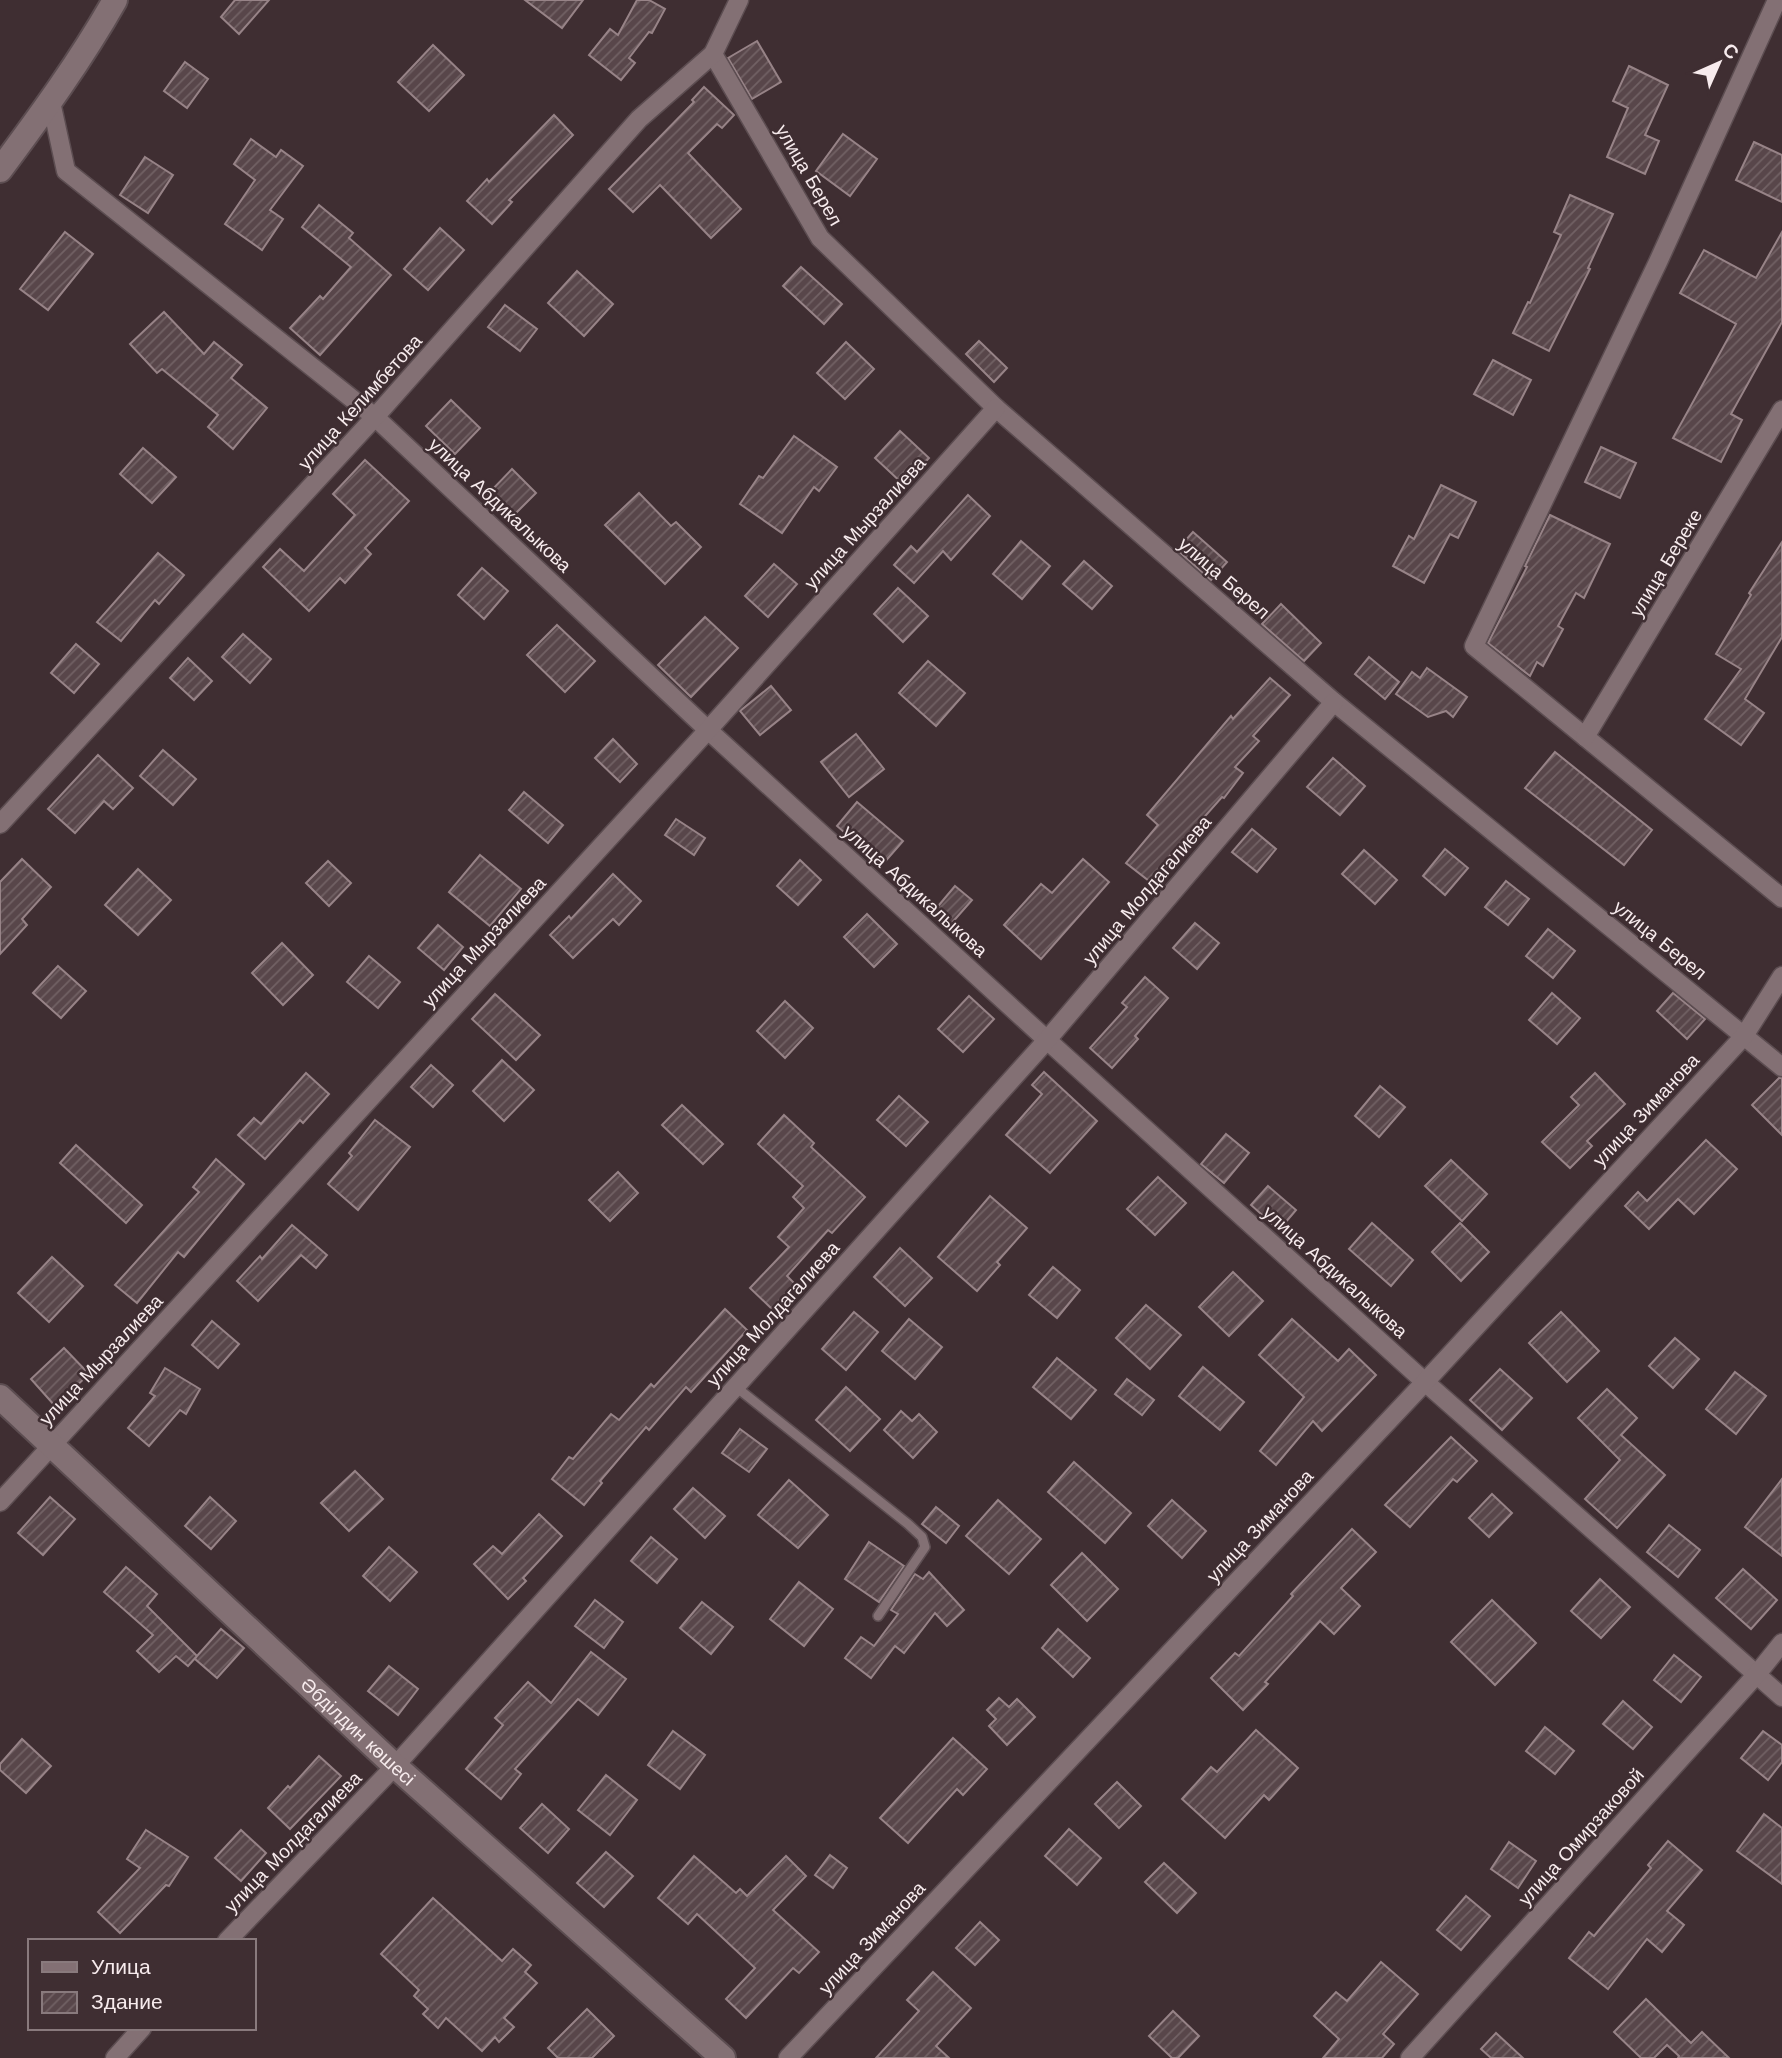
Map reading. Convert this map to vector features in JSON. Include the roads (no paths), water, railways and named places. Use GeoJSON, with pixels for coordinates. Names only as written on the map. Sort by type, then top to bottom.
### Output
{"type":"FeatureCollection","features":[{"type":"Feature","properties":{"kind":"main road"},"geometry":{"type":"LineString","coordinates":[[0,170],[51,102],[115,0]]}},
{"type":"Feature","properties":{"kind":"main road","name":"Әбділдин көшесі"},"geometry":{"type":"LineString","coordinates":[[0,1397],[395,1766],[723,2058]]}},
{"type":"Feature","properties":{"kind":"street","name":"улица Келимбетова"},"geometry":{"type":"LineString","coordinates":[[0,824],[375,417],[639,119],[713,54],[739,0]]}},
{"type":"Feature","properties":{"kind":"street"},"geometry":{"type":"LineString","coordinates":[[1777,0],[1658,262],[1474,646],[1782,898]]}},
{"type":"Feature","properties":{"kind":"street","name":"улица Берел"},"geometry":{"type":"LineString","coordinates":[[713,54],[820,238],[996,408],[1334,702],[1782,1067]]}},
{"type":"Feature","properties":{"kind":"street","name":"улица Абдикалыкова"},"geometry":{"type":"LineString","coordinates":[[51,102],[66,171],[375,417],[708,730],[1047,1041],[1425,1382],[1782,1697]]}},
{"type":"Feature","properties":{"kind":"street","name":"улица Мырзалиева"},"geometry":{"type":"LineString","coordinates":[[0,1502],[708,730],[996,408]]}},
{"type":"Feature","properties":{"kind":"street","name":"улица Береке"},"geometry":{"type":"LineString","coordinates":[[1585,737],[1782,411]]}},
{"type":"Feature","properties":{"kind":"street","name":"улица Молдагалиева"},"geometry":{"type":"LineString","coordinates":[[229,1939],[395,1766],[1047,1041],[1334,702]]}},
{"type":"Feature","properties":{"kind":"street","name":"улица Зиманова"},"geometry":{"type":"LineString","coordinates":[[788,2058],[1425,1382],[1744,1036],[1782,976]]}},
{"type":"Feature","properties":{"kind":"street","name":"улица Омирзаковой"},"geometry":{"type":"LineString","coordinates":[[1410,2058],[1782,1643]]}},
{"type":"Feature","properties":{"kind":"street"},"geometry":{"type":"LineString","coordinates":[[115,2058],[140,2030]]}},
{"type":"Feature","properties":{"kind":"lane"},"geometry":{"type":"LineString","coordinates":[[736,1387],[922,1538],[925,1547],[878,1616]]}}]}
